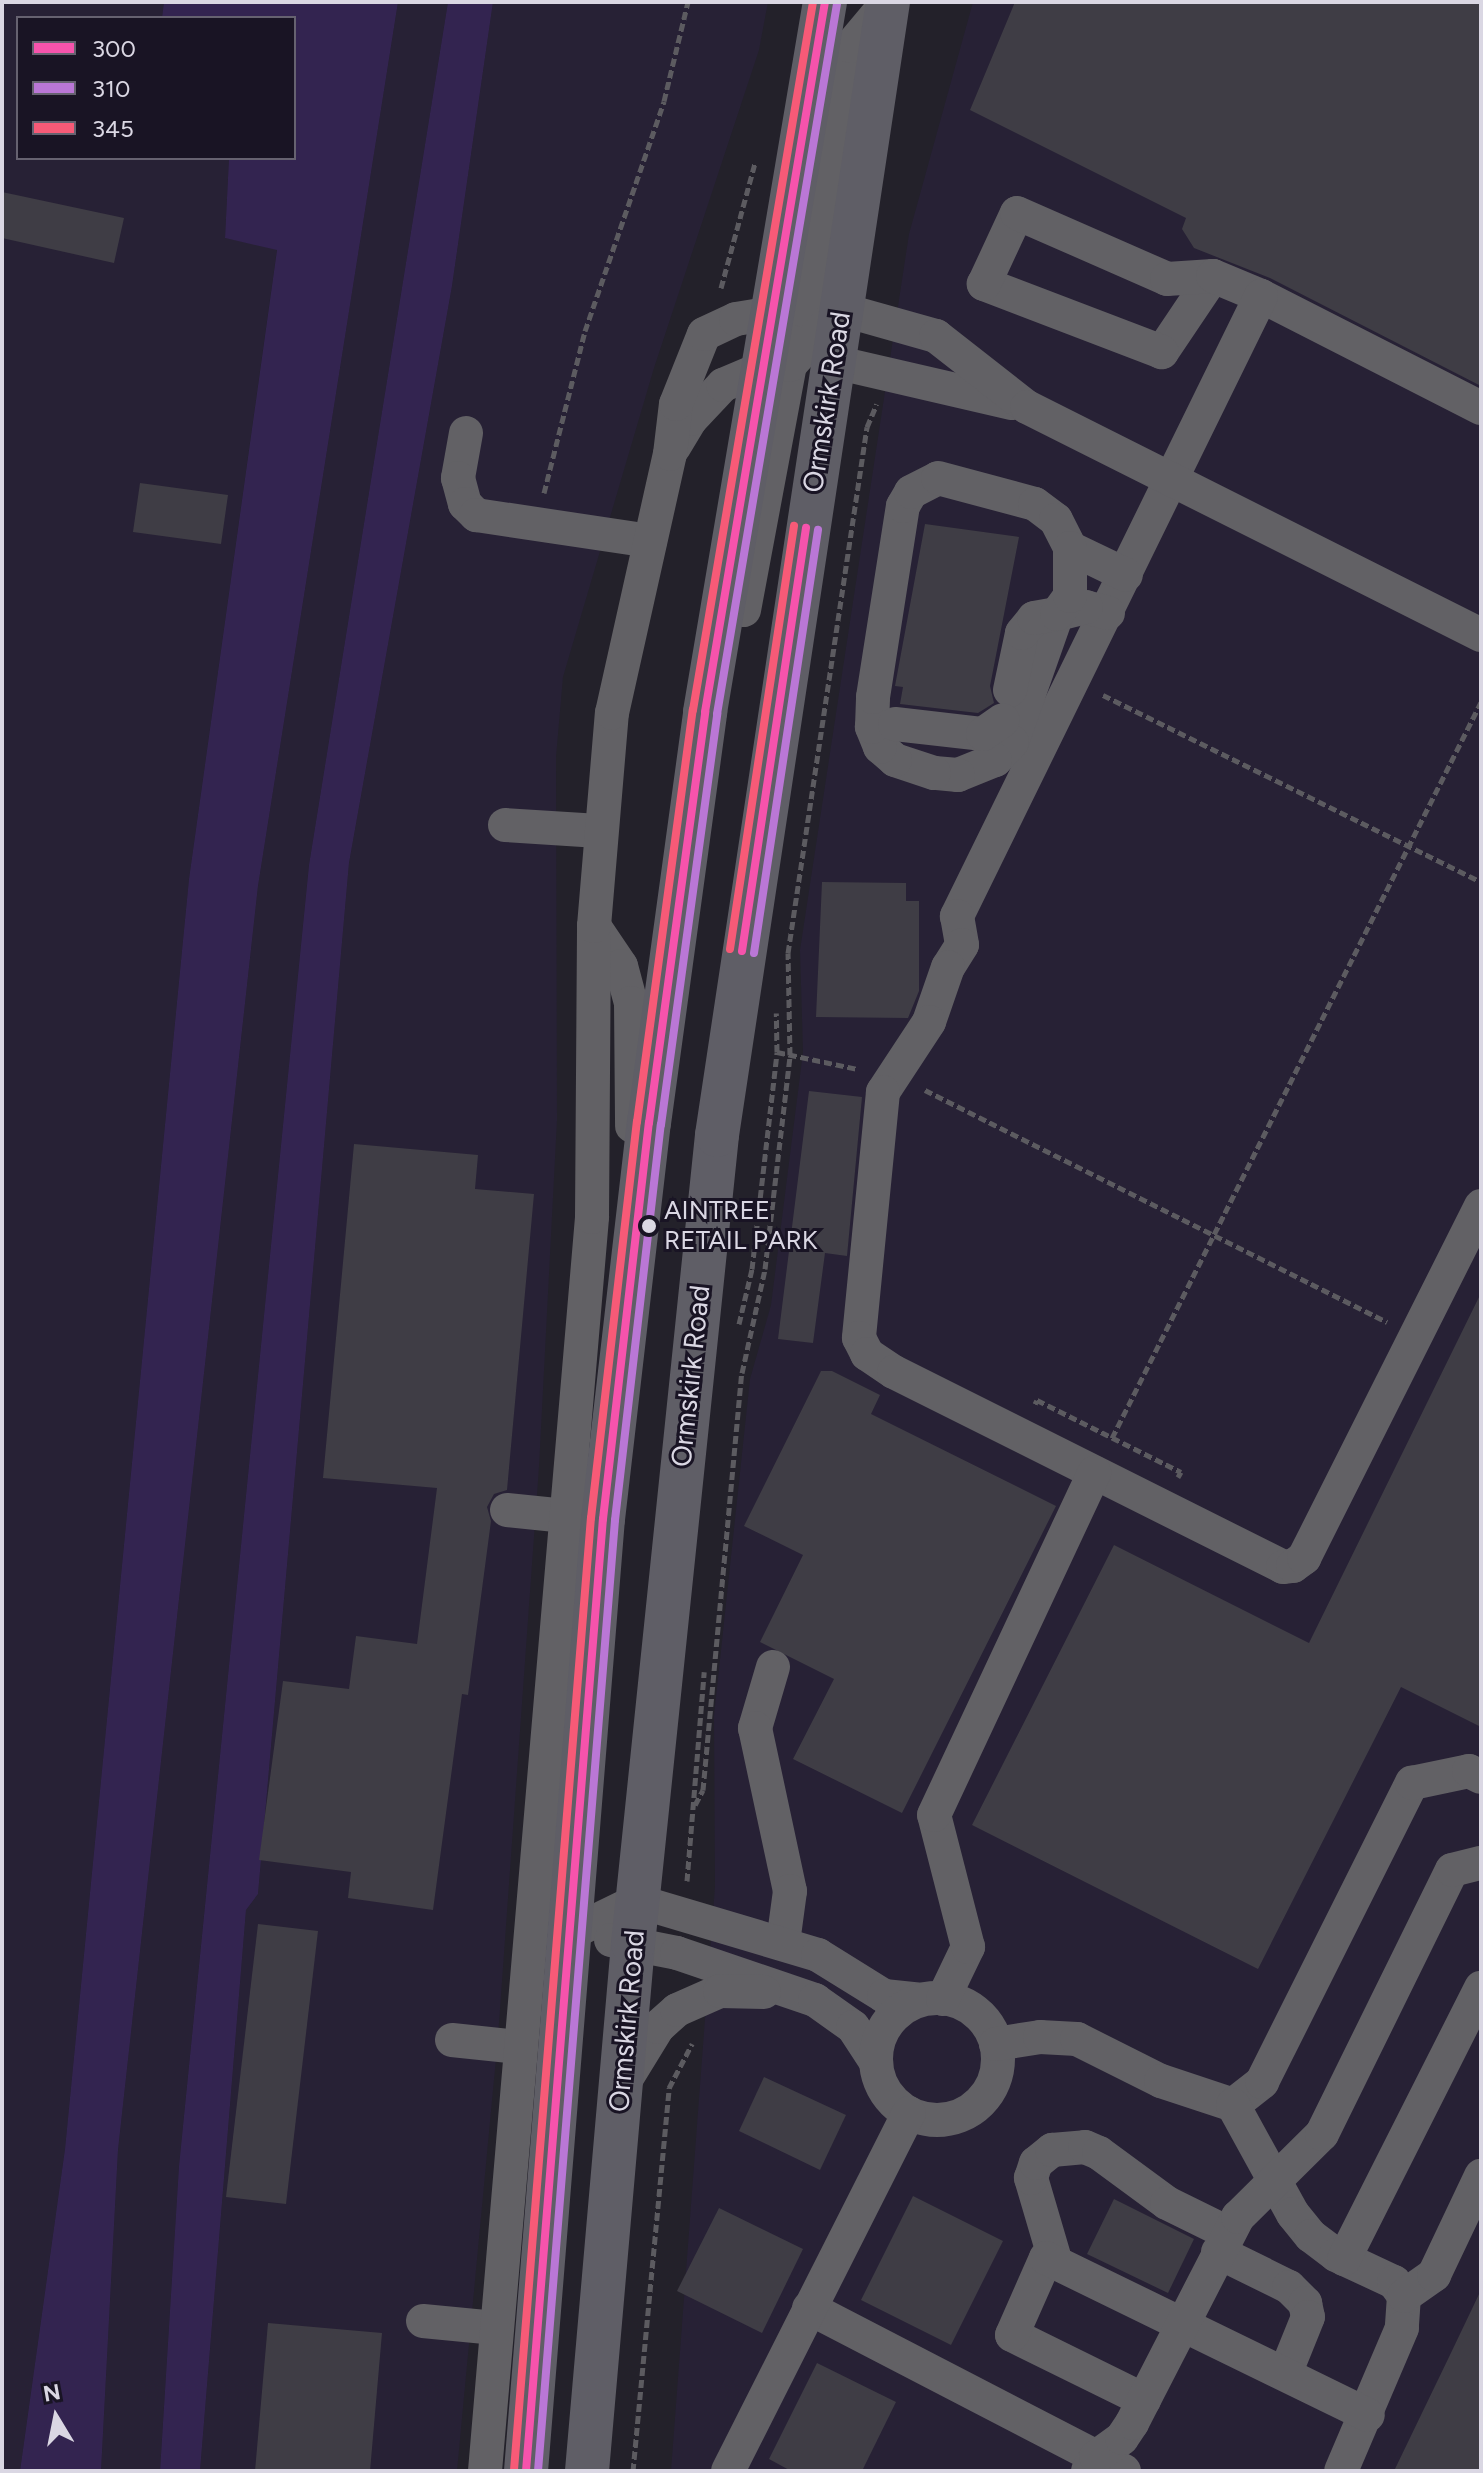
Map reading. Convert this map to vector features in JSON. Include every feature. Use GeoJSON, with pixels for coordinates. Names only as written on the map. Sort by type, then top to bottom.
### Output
{"type":"FeatureCollection","features":[{"type":"Feature","properties":{"kind":"highway","name":"Ormskirk Road"},"geometry":{"type":"LineString","coordinates":[[587,2471],[637,1901],[794,365],[805,311],[825,2]]}},
{"type":"Feature","properties":{"kind":"highway","name":"Ormskirk Road"},"geometry":{"type":"LineString","coordinates":[[526,2471],[603,1519],[672,941],[711,672],[888,2]]}},
{"type":"Feature","properties":{"kind":"street"},"geometry":{"type":"LineString","coordinates":[[1213,276],[1162,352],[984,284],[1017,213],[1167,279],[1213,276],[1261,296],[1481,408]]}},
{"type":"Feature","properties":{"kind":"street"},"geometry":{"type":"LineString","coordinates":[[1261,296],[957,916],[962,945],[948,967],[929,1022],[888,1084],[861,1345],[894,1372],[1283,1567],[1293,1566],[1304,1558],[1481,1206]]}},
{"type":"Feature","properties":{"kind":"street"},"geometry":{"type":"LineString","coordinates":[[485,2471],[518,2047],[592,1217],[594,926],[599,831],[612,713],[670,454],[676,404],[704,334],[736,319],[805,311],[936,336],[1027,407],[1481,635]]}},
{"type":"Feature","properties":{"kind":"street"},"geometry":{"type":"LineString","coordinates":[[670,454],[715,393],[740,373],[794,365],[891,372],[1027,407]]}},
{"type":"Feature","properties":{"kind":"street"},"geometry":{"type":"LineString","coordinates":[[466,433],[458,478],[465,504],[476,515],[650,541]]}},
{"type":"Feature","properties":{"kind":"street"},"geometry":{"type":"LineString","coordinates":[[938,478],[963,482],[1035,504],[1056,520],[1070,548],[1070,596],[1057,614],[1012,742],[995,760],[958,775],[895,760],[880,747],[872,727],[903,506],[911,492],[938,478]]}},
{"type":"Feature","properties":{"kind":"street"},"geometry":{"type":"LineString","coordinates":[[903,506],[911,544],[890,700],[895,724],[983,734],[1003,720],[1022,633],[1034,618],[1086,607],[1108,613]]}},
{"type":"Feature","properties":{"kind":"street"},"geometry":{"type":"LineString","coordinates":[[1070,548],[1126,575]]}},
{"type":"Feature","properties":{"kind":"street"},"geometry":{"type":"LineString","coordinates":[[505,825],[599,831]]}},
{"type":"Feature","properties":{"kind":"street"},"geometry":{"type":"LineString","coordinates":[[594,926],[621,966],[631,1003],[628,1302]]}},
{"type":"Feature","properties":{"kind":"street"},"geometry":{"type":"LineString","coordinates":[[876,2062],[887,2023],[931,2000],[968,1947],[934,1815],[1094,1473]]}},
{"type":"Feature","properties":{"kind":"street"},"geometry":{"type":"LineString","coordinates":[[507,1510],[566,1516]]}},
{"type":"Feature","properties":{"kind":"street"},"geometry":{"type":"LineString","coordinates":[[773,1667],[755,1739],[790,1891],[783,1943]]}},
{"type":"Feature","properties":{"kind":"street"},"geometry":{"type":"LineString","coordinates":[[1233,2105],[1262,2082],[1412,1783],[1469,1771],[1481,1777]]}},
{"type":"Feature","properties":{"kind":"street"},"geometry":{"type":"LineString","coordinates":[[809,2308],[1103,2466],[1144,2400],[1223,2242],[1273,2177],[1322,2134],[1452,1870],[1481,1863]]}},
{"type":"Feature","properties":{"kind":"street"},"geometry":{"type":"LineString","coordinates":[[637,1901],[783,1943],[848,1970],[884,1996],[931,2000],[977,2013],[996,2044],[993,2084],[982,2100],[947,2119],[909,2113],[885,2092],[876,2062],[853,2027],[815,2000],[677,1953],[571,1933],[637,1901]]}},
{"type":"Feature","properties":{"kind":"street"},"geometry":{"type":"LineString","coordinates":[[1344,2259],[1481,1988]]}},
{"type":"Feature","properties":{"kind":"street"},"geometry":{"type":"LineString","coordinates":[[620,2090],[658,2027],[677,2010],[720,1991],[815,2000]]}},
{"type":"Feature","properties":{"kind":"street"},"geometry":{"type":"LineString","coordinates":[[996,2044],[1040,2037],[1077,2039],[1161,2081],[1233,2105],[1273,2177],[1311,2236],[1344,2259],[1394,2282],[1404,2296],[1402,2328],[1368,2415],[1341,2471]]}},
{"type":"Feature","properties":{"kind":"street"},"geometry":{"type":"LineString","coordinates":[[452,2040],[518,2047]]}},
{"type":"Feature","properties":{"kind":"street"},"geometry":{"type":"LineString","coordinates":[[728,2471],[909,2113]]}},
{"type":"Feature","properties":{"kind":"street"},"geometry":{"type":"LineString","coordinates":[[1056,2263],[1031,2178],[1036,2163],[1052,2150],[1085,2147],[1099,2153],[1289,2287],[1305,2303],[1308,2317],[1285,2374]]}},
{"type":"Feature","properties":{"kind":"street"},"geometry":{"type":"LineString","coordinates":[[1404,2296],[1434,2275],[1481,2176]]}},
{"type":"Feature","properties":{"kind":"street"},"geometry":{"type":"LineString","coordinates":[[1144,2400],[1012,2335],[1046,2258],[1368,2415]]}},
{"type":"Feature","properties":{"kind":"street"},"geometry":{"type":"LineString","coordinates":[[423,2321],[496,2328]]}},
{"type":"Feature","properties":{"kind":"path"},"geometry":{"type":"LineString","coordinates":[[537,525],[585,331],[664,101],[688,2]]}},
{"type":"Feature","properties":{"kind":"path"},"geometry":{"type":"LineString","coordinates":[[704,334],[758,151]]}},
{"type":"Feature","properties":{"kind":"path"},"geometry":{"type":"LineString","coordinates":[[704,1668],[692,1809],[703,1790],[742,1373],[765,1269],[790,1055],[788,953],[867,427],[891,372]]}},
{"type":"Feature","properties":{"kind":"path"},"geometry":{"type":"LineString","coordinates":[[1073,681],[1481,882]]}},
{"type":"Feature","properties":{"kind":"path"},"geometry":{"type":"LineString","coordinates":[[1112,1438],[1481,702]]}},
{"type":"Feature","properties":{"kind":"path"},"geometry":{"type":"LineString","coordinates":[[739,1327],[752,1269],[777,1052],[774,998]]}},
{"type":"Feature","properties":{"kind":"path"},"geometry":{"type":"LineString","coordinates":[[777,1052],[888,1084],[1214,1235],[1416,1337]]}},
{"type":"Feature","properties":{"kind":"path"},"geometry":{"type":"LineString","coordinates":[[633,2471],[669,2088],[695,2038],[677,2010]]}},
{"type":"Feature","properties":{"kind":"shaded area"},"geometry":{"type":"Polygon","coordinates":[[[2,2],[164,2],[162,16],[16,16],[16,160],[229,160],[225,238],[277,249],[189,879],[65,2149],[20,2471],[2,2471],[2,2]]]}},
{"type":"Feature","properties":{"kind":"shaded area"},"geometry":{"type":"Polygon","coordinates":[[[164,2],[398,2],[258,886],[118,2150],[101,2471],[20,2471],[65,2149],[189,879],[277,250],[225,238],[229,160],[296,160],[296,16],[162,16],[164,2]]]}},
{"type":"Feature","properties":{"kind":"shaded area"},"geometry":{"type":"Polygon","coordinates":[[[398,2],[448,2],[309,865],[179,2166],[160,2471],[101,2471],[118,2150],[258,886],[398,2]]]}},
{"type":"Feature","properties":{"kind":"shaded area"},"geometry":{"type":"Polygon","coordinates":[[[448,2],[493,2],[452,286],[349,863],[258,1894],[246,1910],[200,2471],[160,2471],[179,2166],[309,865],[448,2]]]}},
{"type":"Feature","properties":{"kind":"shaded area"},"geometry":{"type":"Polygon","coordinates":[[[493,2],[768,2],[759,50],[654,368],[563,677],[556,757],[557,1120],[539,1467],[498,2037],[457,2471],[200,2471],[246,1910],[258,1894],[349,863],[452,286],[493,2]]]}},
{"type":"Feature","properties":{"kind":"shaded area"},"geometry":{"type":"Polygon","coordinates":[[[973,2],[1481,2],[1481,2471],[671,2471],[715,1886],[714,1716],[750,1379],[771,1305],[803,1052],[800,950],[909,234],[973,2]]]}},
{"type":"Feature","properties":{"kind":"building"},"geometry":{"type":"Polygon","coordinates":[[[1015,2],[1481,2],[1481,386],[1270,278],[1194,248],[1182,229],[1186,218],[970,110],[1015,2]]]}},
{"type":"Feature","properties":{"kind":"building"},"geometry":{"type":"Polygon","coordinates":[[[2,192],[124,218],[114,263],[2,238],[2,192]]]}},
{"type":"Feature","properties":{"kind":"building"},"geometry":{"type":"Polygon","coordinates":[[[140,483],[228,495],[221,544],[133,532],[140,483]]]}},
{"type":"Feature","properties":{"kind":"building"},"geometry":{"type":"Polygon","coordinates":[[[925,524],[1019,537],[990,686],[994,703],[978,713],[900,704],[903,687],[895,686],[925,524]]]}},
{"type":"Feature","properties":{"kind":"building"},"geometry":{"type":"Polygon","coordinates":[[[822,882],[906,883],[906,901],[919,901],[919,991],[908,1018],[816,1017],[822,882]]]}},
{"type":"Feature","properties":{"kind":"building"},"geometry":{"type":"Polygon","coordinates":[[[809,1091],[862,1097],[847,1256],[825,1253],[813,1343],[778,1339],[809,1091]]]}},
{"type":"Feature","properties":{"kind":"building"},"geometry":{"type":"Polygon","coordinates":[[[354,1144],[478,1155],[475,1189],[534,1194],[507,1490],[494,1494],[487,1507],[491,1521],[468,1695],[462,1694],[433,1910],[348,1898],[351,1872],[259,1860],[283,1681],[349,1689],[356,1636],[417,1644],[437,1488],[323,1478],[354,1144]]]}},
{"type":"Feature","properties":{"kind":"building"},"geometry":{"type":"Polygon","coordinates":[[[1481,1293],[1481,1727],[1401,1687],[1258,1969],[972,1825],[1114,1545],[1309,1643],[1481,1293]]]}},
{"type":"Feature","properties":{"kind":"building"},"geometry":{"type":"Polygon","coordinates":[[[821,1371],[832,1371],[880,1395],[871,1414],[1056,1506],[902,1813],[793,1759],[834,1679],[760,1642],[803,1555],[744,1526],[821,1371]]]}},
{"type":"Feature","properties":{"kind":"building"},"geometry":{"type":"Polygon","coordinates":[[[258,1924],[318,1931],[286,2204],[226,2197],[258,1924]]]}},
{"type":"Feature","properties":{"kind":"building"},"geometry":{"type":"Polygon","coordinates":[[[764,2077],[846,2115],[820,2170],[739,2131],[764,2077]]]}},
{"type":"Feature","properties":{"kind":"building"},"geometry":{"type":"Polygon","coordinates":[[[913,2196],[1003,2241],[951,2345],[861,2300],[913,2196]]]}},
{"type":"Feature","properties":{"kind":"building"},"geometry":{"type":"Polygon","coordinates":[[[1114,2199],[1194,2239],[1168,2293],[1087,2254],[1114,2199]]]}},
{"type":"Feature","properties":{"kind":"building"},"geometry":{"type":"Polygon","coordinates":[[[719,2208],[803,2249],[762,2333],[677,2291],[719,2208]]]}},
{"type":"Feature","properties":{"kind":"building"},"geometry":{"type":"Polygon","coordinates":[[[1481,2290],[1481,2471],[1394,2471],[1449,2357],[1481,2290]]]}},
{"type":"Feature","properties":{"kind":"building"},"geometry":{"type":"Polygon","coordinates":[[[268,2323],[382,2333],[370,2471],[255,2471],[268,2323]]]}},
{"type":"Feature","properties":{"kind":"building"},"geometry":{"type":"Polygon","coordinates":[[[817,2363],[896,2402],[862,2471],[791,2471],[769,2459],[817,2363]]]}},
{"type":"Feature","properties":{"kind":"transit line","name":"345"},"geometry":{"type":"LineString","coordinates":[[514,2470],[591,1518],[637,1122],[693,710],[813,2]]}},
{"type":"Feature","properties":{"kind":"transit line","name":"300"},"geometry":{"type":"LineString","coordinates":[[526,2471],[603,1519],[649,1123],[705,712],[825,2]]}},
{"type":"Feature","properties":{"kind":"transit line","name":"310"},"geometry":{"type":"LineString","coordinates":[[538,2471],[615,1520],[661,1125],[717,714],[837,4]]}},
{"type":"Feature","properties":{"kind":"transit line","name":"345"},"geometry":{"type":"LineString","coordinates":[[730,949],[794,526]]}},
{"type":"Feature","properties":{"kind":"transit line","name":"300"},"geometry":{"type":"LineString","coordinates":[[742,951],[806,528]]}},
{"type":"Feature","properties":{"kind":"transit line","name":"310"},"geometry":{"type":"LineString","coordinates":[[754,953],[818,530]]}},
{"type":"Feature","properties":{"kind":"place","name":"AINTREE RETAIL PARK"},"geometry":{"type":"Point","coordinates":[649,1226]}}]}
